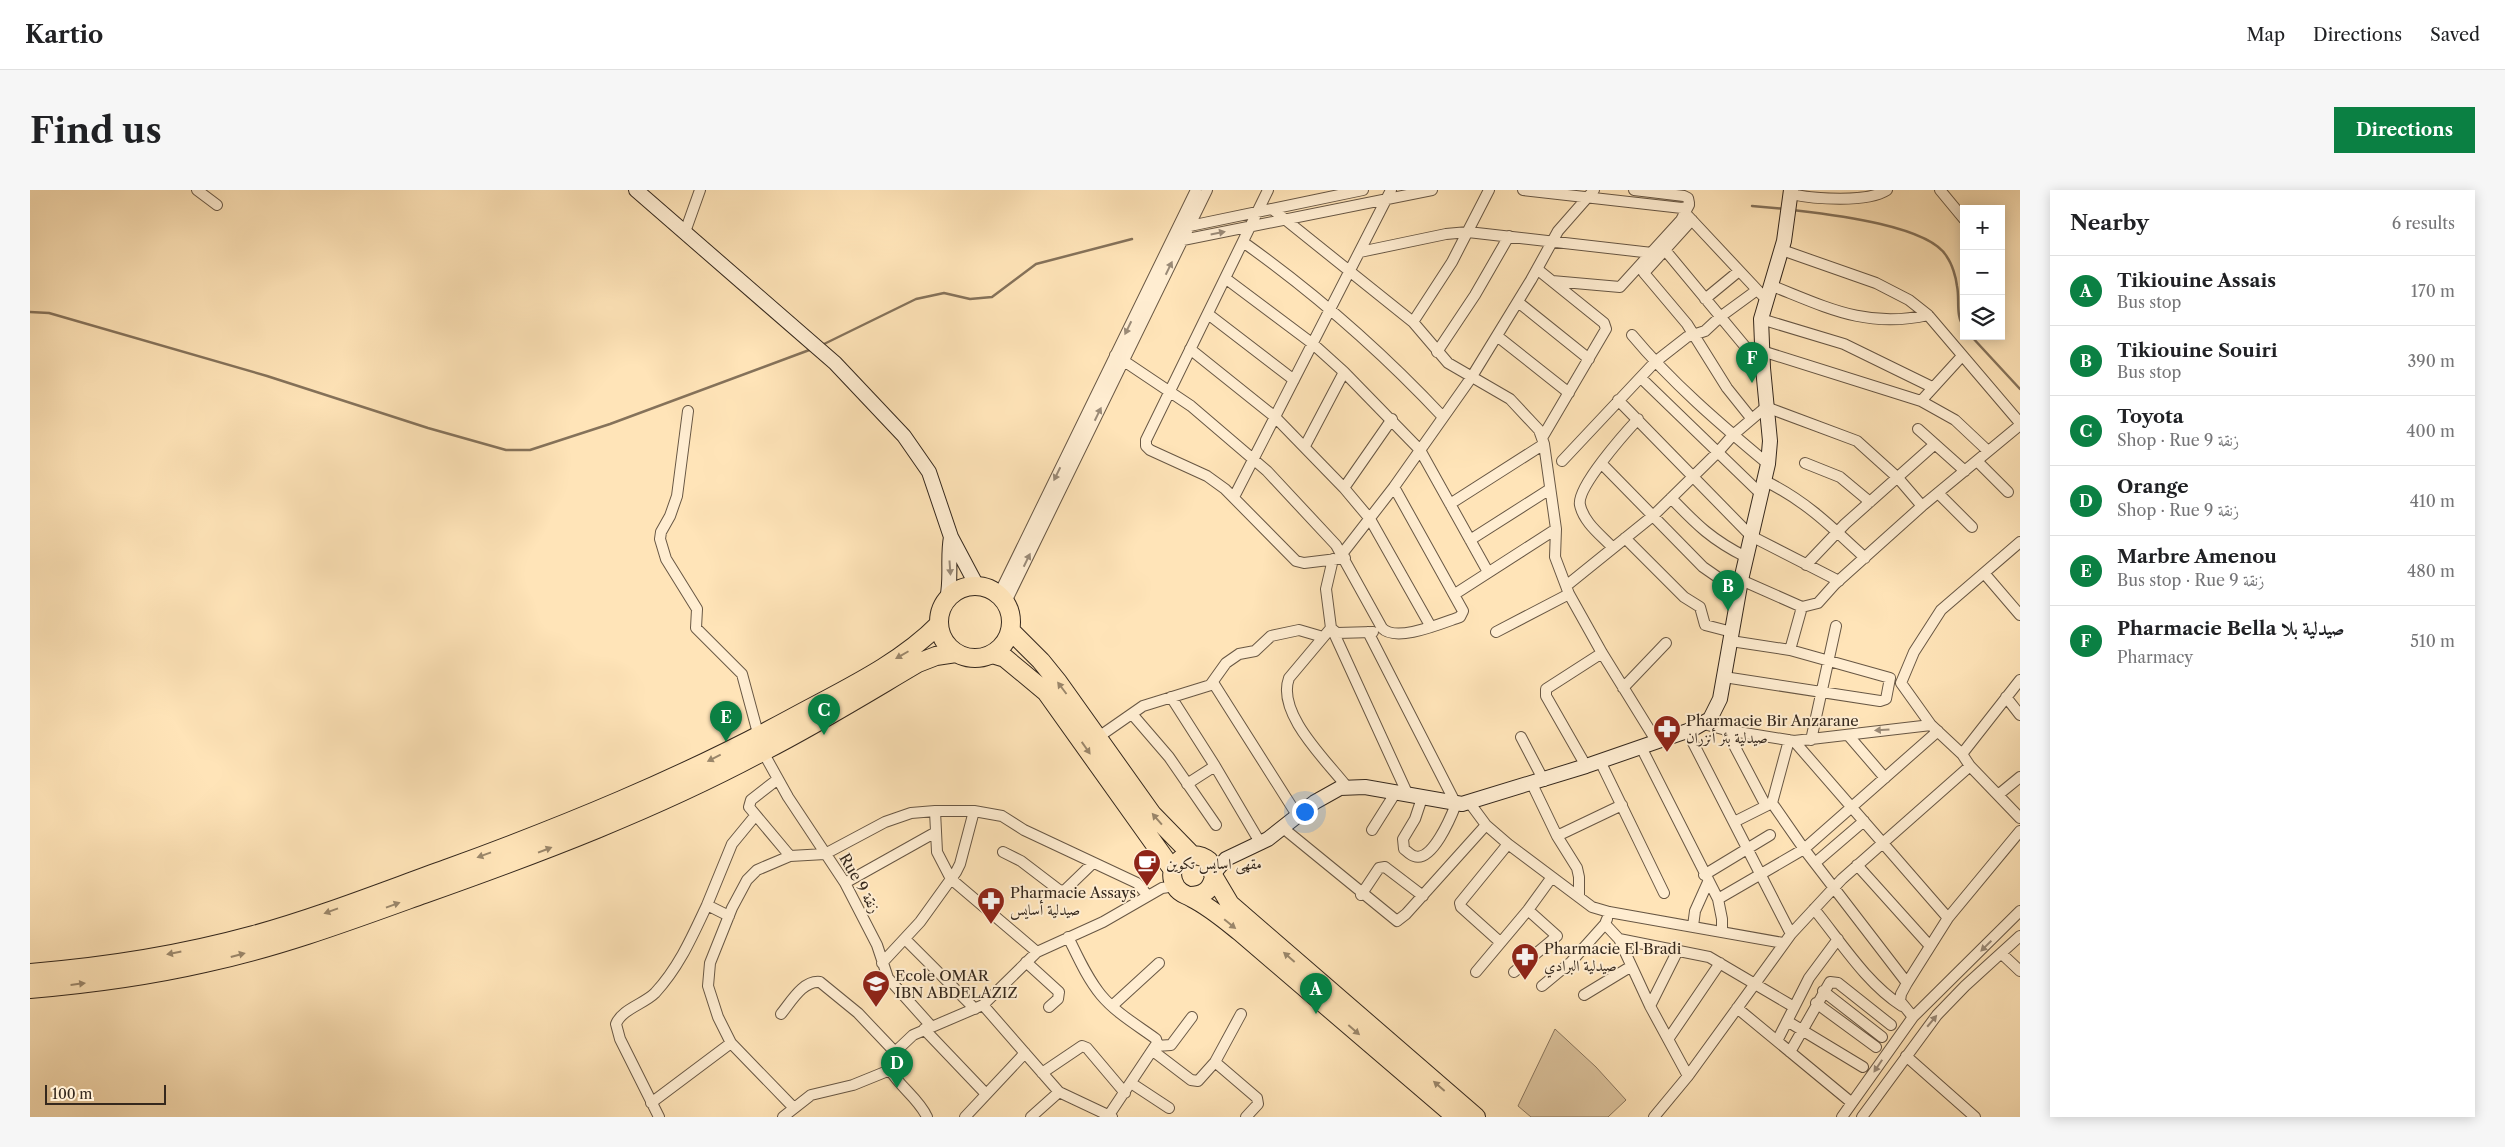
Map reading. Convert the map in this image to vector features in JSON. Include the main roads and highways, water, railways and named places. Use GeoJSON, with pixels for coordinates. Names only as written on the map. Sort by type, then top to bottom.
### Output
{"type":"FeatureCollection","features":[{"type":"Feature","properties":{"kind":"highway"},"geometry":{"type":"LineString","coordinates":[[992,654],[1003,644],[1010,630],[1011,617],[1002,599],[977,586],[961,590],[948,600],[943,607],[939,624],[944,640],[956,652],[973,658],[992,654],[1005,658],[1046,692],[1173,876],[1180,892],[1212,910],[1240,932],[1448,1114]]}},
{"type":"Feature","properties":{"kind":"highway"},"geometry":{"type":"LineString","coordinates":[[30,989],[126,978],[206,963],[322,931],[586,833],[662,801],[760,744],[915,647],[939,624]]}},
{"type":"Feature","properties":{"kind":"highway"},"geometry":{"type":"LineString","coordinates":[[1010,630],[1041,661],[1152,814],[1197,856],[1211,864],[1214,875],[1230,904],[1476,1117]]}},
{"type":"Feature","properties":{"kind":"highway"},"geometry":{"type":"LineString","coordinates":[[30,972],[122,962],[199,948],[320,915],[572,822],[760,744],[918,662],[956,652]]}},
{"type":"Feature","properties":{"kind":"highway"},"geometry":{"type":"LineString","coordinates":[[1173,876],[1176,862],[1197,856]]}},
{"type":"Feature","properties":{"kind":"highway"},"geometry":{"type":"LineString","coordinates":[[1190,896],[1204,894],[1209,889],[1214,875]]}},
{"type":"Feature","properties":{"kind":"waterway"},"geometry":{"type":"LineString","coordinates":[[1752,206],[1785,209]]}},
{"type":"Feature","properties":{"kind":"waterway"},"geometry":{"type":"LineString","coordinates":[[1793,210],[1876,223],[1900,229],[1937,246],[1947,257],[1954,271],[1960,318]]}},
{"type":"Feature","properties":{"kind":"waterway"},"geometry":{"type":"LineString","coordinates":[[822,345],[916,299],[944,293],[970,299],[992,297],[1036,264],[1132,239]]}},
{"type":"Feature","properties":{"kind":"waterway"},"geometry":{"type":"LineString","coordinates":[[30,312],[49,313],[267,376],[428,428],[506,450],[530,450],[610,424],[812,349]]}},
{"type":"Feature","properties":{"kind":"waterway"},"geometry":{"type":"LineString","coordinates":[[1975,340],[2020,389]]}},
{"type":"Feature","properties":{"kind":"place","name":"Pharmacie Bella صيدلية بلا"},"geometry":{"type":"Point","coordinates":[1752,383]}},
{"type":"Feature","properties":{"kind":"place","name":"Tikiouine Souiri"},"geometry":{"type":"Point","coordinates":[1728,611]}},
{"type":"Feature","properties":{"kind":"place","name":"Toyota"},"geometry":{"type":"Point","coordinates":[824,735]}},
{"type":"Feature","properties":{"kind":"place","name":"Marbre Amenou"},"geometry":{"type":"Point","coordinates":[726,742]}},
{"type":"Feature","properties":{"kind":"place","name":"Pharmacie Bir Anzarane صيدلية بئر أنزران"},"geometry":{"type":"Point","coordinates":[1667,753]}},
{"type":"Feature","properties":{"kind":"place","name":"مقهى اسايس تكوين"},"geometry":{"type":"Point","coordinates":[1147,887]}},
{"type":"Feature","properties":{"kind":"place","name":"Pharmacie Assays صيدلية أسايس"},"geometry":{"type":"Point","coordinates":[991,925]}},
{"type":"Feature","properties":{"kind":"place","name":"Pharmacie El Bradi صيدلية البرادي"},"geometry":{"type":"Point","coordinates":[1525,981]}},
{"type":"Feature","properties":{"kind":"place","name":"Ecole OMAR IBN ABDELAZIZ"},"geometry":{"type":"Point","coordinates":[876,1008]}},
{"type":"Feature","properties":{"kind":"place","name":"Tikiouine Assais"},"geometry":{"type":"Point","coordinates":[1316,1014]}},
{"type":"Feature","properties":{"kind":"place","name":"Orange"},"geometry":{"type":"Point","coordinates":[897,1088]}}]}
